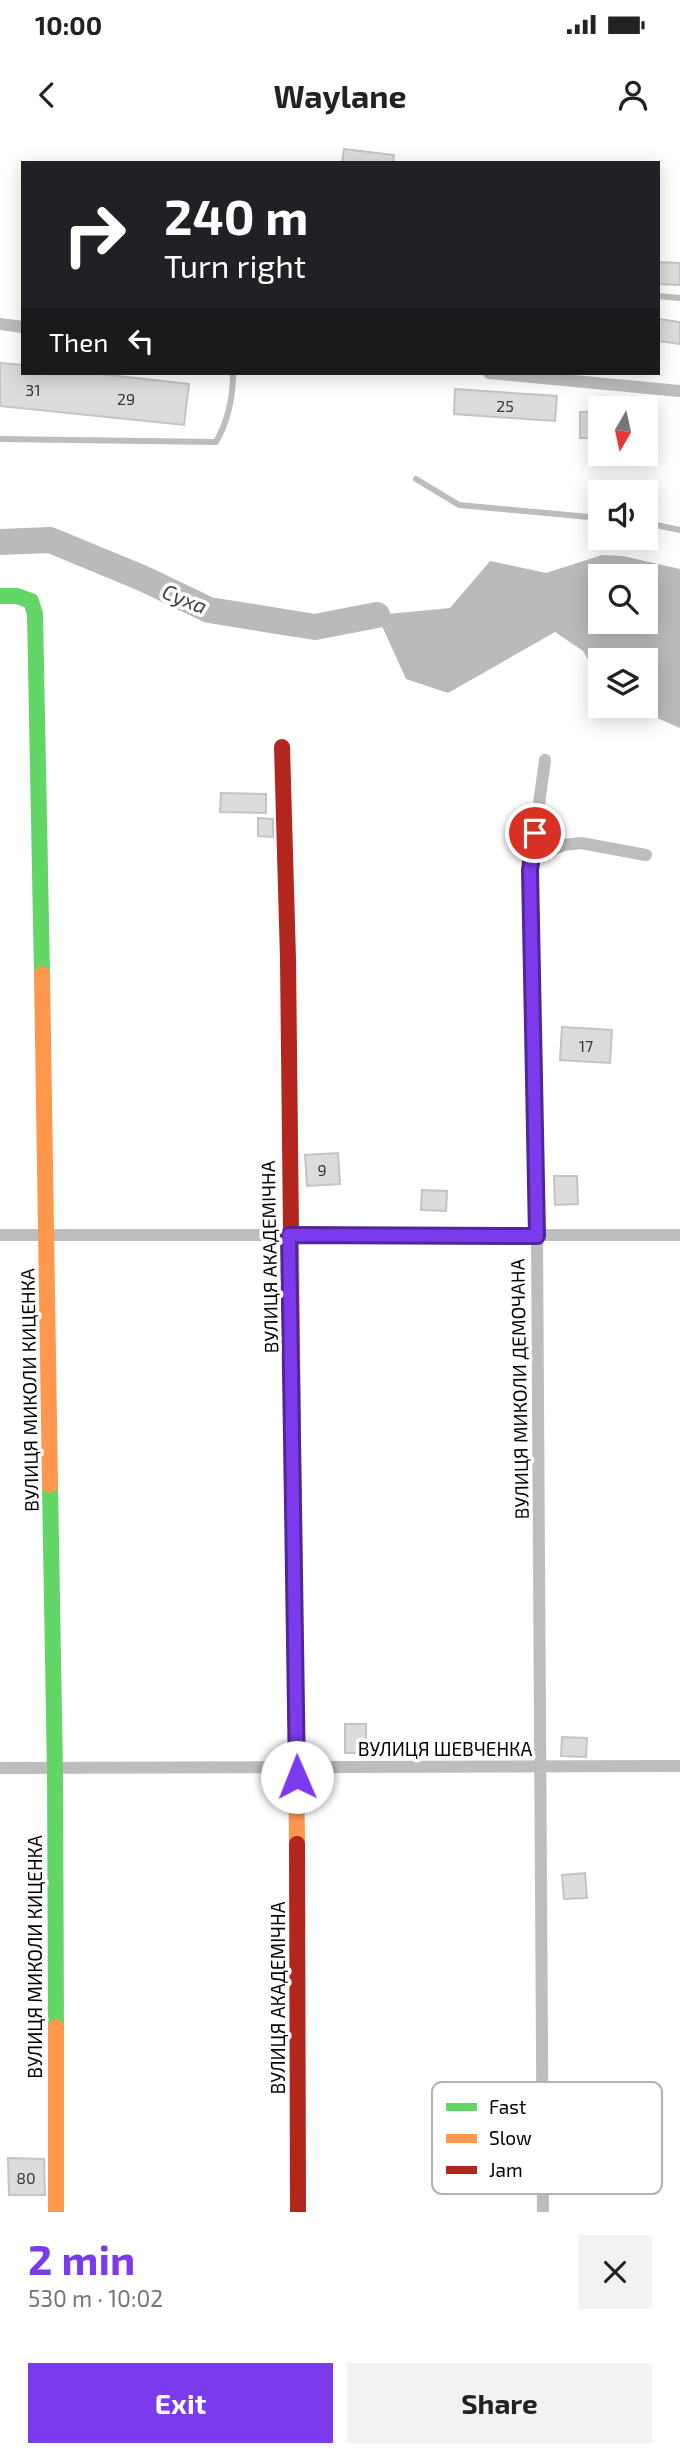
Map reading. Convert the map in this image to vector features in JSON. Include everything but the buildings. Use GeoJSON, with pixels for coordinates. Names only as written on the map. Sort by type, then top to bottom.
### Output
{"type":"FeatureCollection","features":[{"type":"Feature","properties":{"kind":"street"},"geometry":{"type":"LineString","coordinates":[[0,324],[21,327]]}},
{"type":"Feature","properties":{"kind":"street"},"geometry":{"type":"LineString","coordinates":[[510,375],[680,391]]}},
{"type":"Feature","properties":{"kind":"street","name":"ВУЛИЦЯ МИКОЛИ КИЦЕНКА"},"geometry":{"type":"LineString","coordinates":[[0,596],[17,596],[31,601],[35,614],[47,1234],[56,2212]]}},
{"type":"Feature","properties":{"kind":"street","name":"ВУЛИЦЯ АКАДЕМІЧНА"},"geometry":{"type":"LineString","coordinates":[[282,747],[288,959],[297,1776],[298,2212]]}},
{"type":"Feature","properties":{"kind":"street","name":"ВУЛИЦЯ МИКОЛИ ДЕМОЧАНА"},"geometry":{"type":"LineString","coordinates":[[543,2082],[537,1236],[530,870],[545,760]]}},
{"type":"Feature","properties":{"kind":"street"},"geometry":{"type":"LineString","coordinates":[[532,858],[564,845],[581,843],[646,855]]}},
{"type":"Feature","properties":{"kind":"street"},"geometry":{"type":"LineString","coordinates":[[0,1235],[680,1235]]}},
{"type":"Feature","properties":{"kind":"street","name":"ВУЛИЦЯ ШЕВЧЕНКА"},"geometry":{"type":"LineString","coordinates":[[0,1768],[297,1776],[542,1766],[680,1766]]}},
{"type":"Feature","properties":{"kind":"street","name":"ВУЛИЦЯ МИКОЛИ ДЕМОЧАНА"},"geometry":{"type":"LineString","coordinates":[[544,2194],[544,2212]]}},
{"type":"Feature","properties":{"kind":"lane"},"geometry":{"type":"LineString","coordinates":[[660,296],[680,298]]}},
{"type":"Feature","properties":{"kind":"lane"},"geometry":{"type":"LineString","coordinates":[[0,439],[216,442],[223,430],[233,391],[233,375]]}},
{"type":"Feature","properties":{"kind":"lane"},"geometry":{"type":"LineString","coordinates":[[415,479],[459,505],[588,518]]}},
{"type":"Feature","properties":{"kind":"lane"},"geometry":{"type":"LineString","coordinates":[[658,525],[680,530]]}},
{"type":"Feature","properties":{"kind":"shaded area"},"geometry":{"type":"Polygon","coordinates":[[[602,555],[623,556],[680,569],[680,728],[657,718],[658,648],[588,648],[588,660],[583,651],[555,632],[448,693],[406,679],[377,615],[450,608],[490,561],[546,573],[602,555]]]}},
{"type":"Feature","properties":{"kind":"waterway","name":"Суха"},"geometry":{"type":"LineString","coordinates":[[0,542],[50,540],[142,578],[209,610],[315,627],[377,615]]}},
{"type":"Feature","properties":{"kind":"traffic: fast"},"geometry":{"type":"LineString","coordinates":[[0,596],[17,596],[31,601],[35,614],[42,974]]}},
{"type":"Feature","properties":{"kind":"traffic: fast"},"geometry":{"type":"LineString","coordinates":[[50,1485],[56,2027]]}},
{"type":"Feature","properties":{"kind":"traffic: slow"},"geometry":{"type":"LineString","coordinates":[[42,974],[50,1485]]}},
{"type":"Feature","properties":{"kind":"traffic: slow"},"geometry":{"type":"LineString","coordinates":[[291,1233],[297,1844]]}},
{"type":"Feature","properties":{"kind":"traffic: slow"},"geometry":{"type":"LineString","coordinates":[[56,2027],[56,2212]]}},
{"type":"Feature","properties":{"kind":"traffic: jam"},"geometry":{"type":"LineString","coordinates":[[282,747],[291,1233]]}},
{"type":"Feature","properties":{"kind":"traffic: jam"},"geometry":{"type":"LineString","coordinates":[[297,1844],[298,2212]]}},
{"type":"Feature","properties":{"kind":"route"},"geometry":{"type":"LineString","coordinates":[[297,1777],[289,1235],[537,1236],[530,870],[535,833]]}}]}
